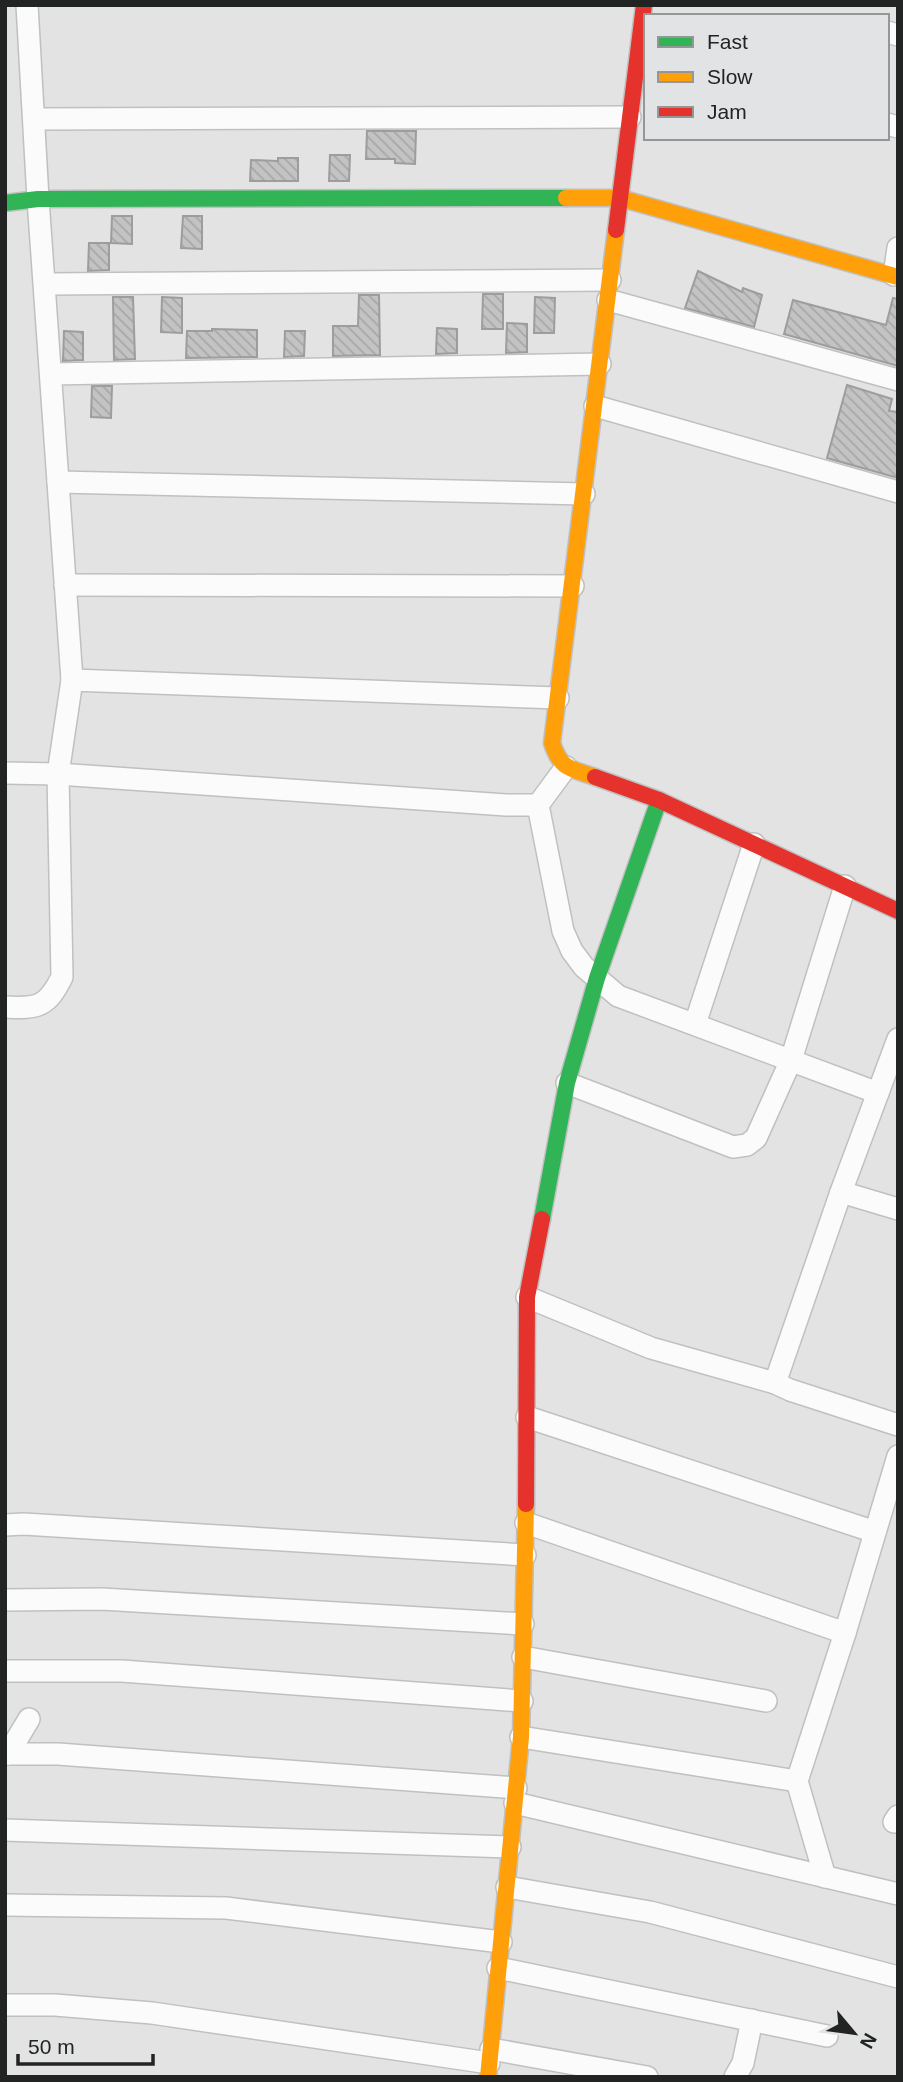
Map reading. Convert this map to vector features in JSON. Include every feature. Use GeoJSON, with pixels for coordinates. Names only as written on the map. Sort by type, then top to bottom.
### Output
{"type":"FeatureCollection","features":[{"type":"Feature","properties":{"kind":"street"},"geometry":{"type":"LineString","coordinates":[[5,1007],[29,1009],[43,1002],[52,996],[62,977],[58,774],[72,680],[27,5]]}},
{"type":"Feature","properties":{"kind":"street"},"geometry":{"type":"LineString","coordinates":[[644,5],[553,752],[556,759],[566,767],[659,800],[898,911]]}},
{"type":"Feature","properties":{"kind":"street"},"geometry":{"type":"LineString","coordinates":[[34,119],[630,117]]}},
{"type":"Feature","properties":{"kind":"street"},"geometry":{"type":"LineString","coordinates":[[5,203],[38,199],[620,198],[896,276],[898,248]]}},
{"type":"Feature","properties":{"kind":"street"},"geometry":{"type":"LineString","coordinates":[[45,284],[609,290],[898,380]]}},
{"type":"Feature","properties":{"kind":"street"},"geometry":{"type":"LineString","coordinates":[[51,374],[600,364]]}},
{"type":"Feature","properties":{"kind":"street"},"geometry":{"type":"LineString","coordinates":[[595,406],[898,492]]}},
{"type":"Feature","properties":{"kind":"street"},"geometry":{"type":"LineString","coordinates":[[58,482],[584,494]]}},
{"type":"Feature","properties":{"kind":"street"},"geometry":{"type":"LineString","coordinates":[[65,585],[573,586]]}},
{"type":"Feature","properties":{"kind":"street"},"geometry":{"type":"LineString","coordinates":[[72,680],[558,698]]}},
{"type":"Feature","properties":{"kind":"street"},"geometry":{"type":"LineString","coordinates":[[566,767],[538,805],[563,931],[572,951],[584,967],[618,996],[878,1093]]}},
{"type":"Feature","properties":{"kind":"street"},"geometry":{"type":"LineString","coordinates":[[5,773],[58,774],[538,805]]}},
{"type":"Feature","properties":{"kind":"street"},"geometry":{"type":"LineString","coordinates":[[489,2063],[521,1737],[527,1297],[567,1083],[597,978],[659,800]]}},
{"type":"Feature","properties":{"kind":"street"},"geometry":{"type":"LineString","coordinates":[[695,1024],[754,844]]}},
{"type":"Feature","properties":{"kind":"street"},"geometry":{"type":"LineString","coordinates":[[567,1083],[733,1147],[747,1145],[756,1138],[791,1060],[845,886]]}},
{"type":"Feature","properties":{"kind":"street"},"geometry":{"type":"LineString","coordinates":[[775,1383],[841,1192],[898,1039]]}},
{"type":"Feature","properties":{"kind":"street"},"geometry":{"type":"LineString","coordinates":[[841,1192],[898,1209]]}},
{"type":"Feature","properties":{"kind":"street"},"geometry":{"type":"LineString","coordinates":[[527,1297],[651,1348],[775,1383],[790,1391],[898,1425]]}},
{"type":"Feature","properties":{"kind":"street"},"geometry":{"type":"LineString","coordinates":[[527,1417],[875,1532]]}},
{"type":"Feature","properties":{"kind":"street"},"geometry":{"type":"LineString","coordinates":[[825,1877],[797,1781],[898,1456]]}},
{"type":"Feature","properties":{"kind":"street"},"geometry":{"type":"LineString","coordinates":[[526,1524],[845,1633]]}},
{"type":"Feature","properties":{"kind":"street"},"geometry":{"type":"LineString","coordinates":[[5,1525],[525,1555]]}},
{"type":"Feature","properties":{"kind":"street"},"geometry":{"type":"LineString","coordinates":[[5,1600],[102,1599],[523,1624]]}},
{"type":"Feature","properties":{"kind":"street"},"geometry":{"type":"LineString","coordinates":[[523,1657],[766,1701]]}},
{"type":"Feature","properties":{"kind":"street"},"geometry":{"type":"LineString","coordinates":[[5,1671],[122,1671],[522,1701]]}},
{"type":"Feature","properties":{"kind":"street"},"geometry":{"type":"LineString","coordinates":[[7,1754],[30,1719]]}},
{"type":"Feature","properties":{"kind":"street"},"geometry":{"type":"LineString","coordinates":[[521,1737],[797,1781]]}},
{"type":"Feature","properties":{"kind":"street"},"geometry":{"type":"LineString","coordinates":[[7,1754],[58,1754],[516,1796],[898,1894]]}},
{"type":"Feature","properties":{"kind":"street"},"geometry":{"type":"LineString","coordinates":[[5,1830],[510,1847]]}},
{"type":"Feature","properties":{"kind":"street"},"geometry":{"type":"LineString","coordinates":[[506,1887],[650,1912],[898,1977]]}},
{"type":"Feature","properties":{"kind":"street"},"geometry":{"type":"LineString","coordinates":[[5,1905],[226,1908],[501,1942]]}},
{"type":"Feature","properties":{"kind":"street"},"geometry":{"type":"LineString","coordinates":[[498,1968],[827,2036]]}},
{"type":"Feature","properties":{"kind":"street"},"geometry":{"type":"LineString","coordinates":[[5,2005],[55,2005],[152,2013],[489,2063],[647,2077]]}},
{"type":"Feature","properties":{"kind":"street"},"geometry":{"type":"LineString","coordinates":[[736,2077],[743,2063],[752,2020]]}},
{"type":"Feature","properties":{"kind":"building"},"geometry":{"type":"Polygon","coordinates":[[[367,131],[416,131],[415,164],[395,163],[395,159],[366,159],[367,131]]]}},
{"type":"Feature","properties":{"kind":"building"},"geometry":{"type":"Polygon","coordinates":[[[330,155],[350,155],[349,181],[329,181],[330,155]]]}},
{"type":"Feature","properties":{"kind":"building"},"geometry":{"type":"Polygon","coordinates":[[[278,158],[298,158],[298,181],[250,181],[251,160],[278,161],[278,158]]]}},
{"type":"Feature","properties":{"kind":"building"},"geometry":{"type":"Polygon","coordinates":[[[112,216],[132,216],[132,244],[111,243],[112,216]]]}},
{"type":"Feature","properties":{"kind":"building"},"geometry":{"type":"Polygon","coordinates":[[[183,216],[202,216],[202,249],[181,248],[183,216]]]}},
{"type":"Feature","properties":{"kind":"building"},"geometry":{"type":"Polygon","coordinates":[[[89,243],[109,243],[109,270],[88,271],[89,243]]]}},
{"type":"Feature","properties":{"kind":"building"},"geometry":{"type":"Polygon","coordinates":[[[698,271],[742,292],[743,288],[762,295],[754,327],[685,308],[698,271]]]}},
{"type":"Feature","properties":{"kind":"building"},"geometry":{"type":"Polygon","coordinates":[[[483,294],[503,294],[503,329],[482,329],[483,294]]]}},
{"type":"Feature","properties":{"kind":"building"},"geometry":{"type":"Polygon","coordinates":[[[359,295],[379,295],[380,355],[333,356],[333,326],[358,326],[359,295]]]}},
{"type":"Feature","properties":{"kind":"building"},"geometry":{"type":"Polygon","coordinates":[[[113,297],[133,297],[135,359],[114,360],[113,297]]]}},
{"type":"Feature","properties":{"kind":"building"},"geometry":{"type":"Polygon","coordinates":[[[162,297],[182,298],[182,333],[161,332],[162,297]]]}},
{"type":"Feature","properties":{"kind":"building"},"geometry":{"type":"Polygon","coordinates":[[[535,297],[555,298],[554,333],[534,333],[535,297]]]}},
{"type":"Feature","properties":{"kind":"building"},"geometry":{"type":"Polygon","coordinates":[[[893,298],[898,299],[898,366],[784,334],[793,300],[886,325],[893,298]]]}},
{"type":"Feature","properties":{"kind":"building"},"geometry":{"type":"Polygon","coordinates":[[[507,323],[527,324],[527,352],[506,353],[507,323]]]}},
{"type":"Feature","properties":{"kind":"building"},"geometry":{"type":"Polygon","coordinates":[[[437,328],[457,329],[457,353],[436,354],[437,328]]]}},
{"type":"Feature","properties":{"kind":"building"},"geometry":{"type":"Polygon","coordinates":[[[257,330],[257,357],[186,358],[187,331],[257,330]]]}},
{"type":"Feature","properties":{"kind":"building"},"geometry":{"type":"Polygon","coordinates":[[[64,331],[83,332],[83,360],[63,361],[64,331]]]}},
{"type":"Feature","properties":{"kind":"building"},"geometry":{"type":"Polygon","coordinates":[[[285,331],[305,331],[304,356],[284,357],[285,331]]]}},
{"type":"Feature","properties":{"kind":"building"},"geometry":{"type":"Polygon","coordinates":[[[847,385],[892,399],[889,411],[898,412],[898,478],[827,458],[847,385]]]}},
{"type":"Feature","properties":{"kind":"building"},"geometry":{"type":"Polygon","coordinates":[[[92,386],[112,386],[111,418],[91,417],[92,386]]]}},
{"type":"Feature","properties":{"kind":"traffic: fast"},"geometry":{"type":"LineString","coordinates":[[5,203],[38,199],[566,198]]}},
{"type":"Feature","properties":{"kind":"traffic: fast"},"geometry":{"type":"LineString","coordinates":[[542,1219],[567,1083],[597,978],[659,800]]}},
{"type":"Feature","properties":{"kind":"traffic: slow"},"geometry":{"type":"LineString","coordinates":[[566,198],[620,198],[898,277]]}},
{"type":"Feature","properties":{"kind":"traffic: slow"},"geometry":{"type":"LineString","coordinates":[[595,777],[568,767],[559,758],[552,743],[616,230]]}},
{"type":"Feature","properties":{"kind":"traffic: slow"},"geometry":{"type":"LineString","coordinates":[[488,2077],[521,1737],[526,1504]]}},
{"type":"Feature","properties":{"kind":"traffic: jam"},"geometry":{"type":"LineString","coordinates":[[616,230],[644,5]]}},
{"type":"Feature","properties":{"kind":"traffic: jam"},"geometry":{"type":"LineString","coordinates":[[595,777],[659,800],[898,911]]}},
{"type":"Feature","properties":{"kind":"traffic: jam"},"geometry":{"type":"LineString","coordinates":[[526,1504],[527,1297],[542,1219]]}}]}
